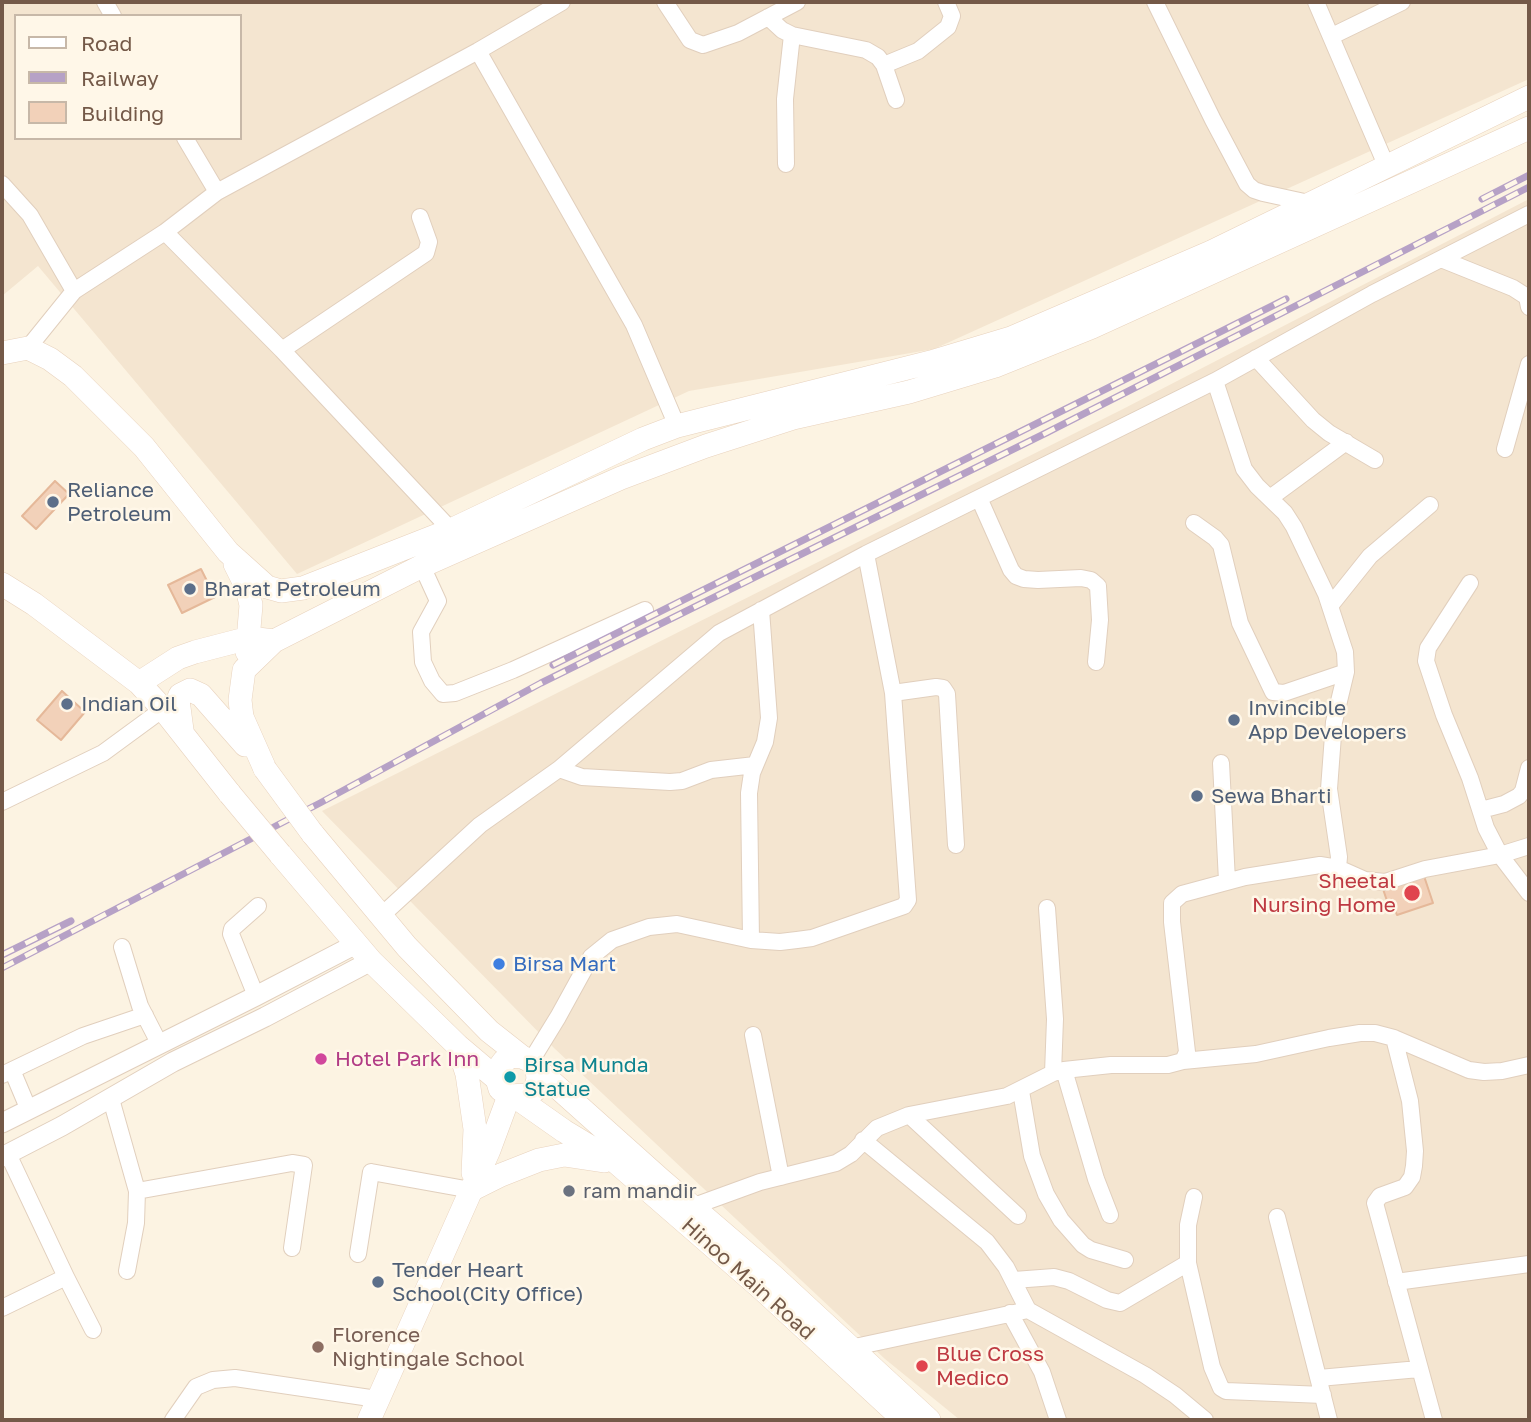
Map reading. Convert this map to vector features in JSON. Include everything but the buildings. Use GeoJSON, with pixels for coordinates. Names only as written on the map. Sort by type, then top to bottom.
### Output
{"type":"FeatureCollection","features":[{"type":"Feature","properties":{"kind":"main road"},"geometry":{"type":"LineString","coordinates":[[2,353],[28,348],[50,359],[73,376],[144,447],[228,552],[267,587],[281,591],[303,588],[451,530],[643,439],[677,426],[906,369],[1011,338],[1211,252],[1529,97]]}},
{"type":"Feature","properties":{"kind":"main road"},"geometry":{"type":"LineString","coordinates":[[244,670],[274,641],[422,566],[621,478],[706,446],[793,418],[909,392],[995,366],[1092,327],[1529,128]]}},
{"type":"Feature","properties":{"kind":"main road"},"geometry":{"type":"LineString","coordinates":[[1397,160],[1419,178]]}},
{"type":"Feature","properties":{"kind":"main road"},"geometry":{"type":"LineString","coordinates":[[228,552],[247,588],[251,605],[240,700],[242,717],[265,769]]}},
{"type":"Feature","properties":{"kind":"main road","name":"Hinoo Main Road"},"geometry":{"type":"LineString","coordinates":[[2,584],[34,604],[139,683],[364,952],[458,1046],[508,1091],[564,1131],[617,1163],[761,1288],[904,1420]]}},
{"type":"Feature","properties":{"kind":"main road"},"geometry":{"type":"LineString","coordinates":[[139,683],[183,655],[249,638],[274,641]]}},
{"type":"Feature","properties":{"kind":"main road"},"geometry":{"type":"LineString","coordinates":[[182,733],[178,700],[180,695],[190,690],[201,695],[223,718],[312,833],[407,947],[489,1031],[530,1062],[660,1179],[694,1206],[929,1420]]}},
{"type":"Feature","properties":{"kind":"main road"},"geometry":{"type":"LineString","coordinates":[[458,1046],[467,1074],[475,1129],[471,1191]]}},
{"type":"Feature","properties":{"kind":"main road"},"geometry":{"type":"LineString","coordinates":[[373,1410],[471,1191],[508,1091],[498,1069],[503,1061],[512,1056],[530,1062],[538,1079],[535,1090],[527,1095],[508,1091]]}},
{"type":"Feature","properties":{"kind":"main road"},"geometry":{"type":"LineString","coordinates":[[471,1191],[501,1175],[539,1160],[564,1154],[617,1163]]}},
{"type":"Feature","properties":{"kind":"street"},"geometry":{"type":"LineString","coordinates":[[28,348],[74,291],[165,232],[217,192],[478,51],[562,2]]}},
{"type":"Feature","properties":{"kind":"street"},"geometry":{"type":"LineString","coordinates":[[665,2],[690,40],[703,45],[738,33],[797,2]]}},
{"type":"Feature","properties":{"kind":"street"},"geometry":{"type":"LineString","coordinates":[[884,65],[918,51],[947,27],[952,16],[946,2]]}},
{"type":"Feature","properties":{"kind":"street"},"geometry":{"type":"LineString","coordinates":[[1155,2],[1247,184],[1263,193],[1309,203]]}},
{"type":"Feature","properties":{"kind":"street"},"geometry":{"type":"LineString","coordinates":[[1316,2],[1397,160]]}},
{"type":"Feature","properties":{"kind":"street"},"geometry":{"type":"LineString","coordinates":[[1332,36],[1402,2]]}},
{"type":"Feature","properties":{"kind":"street"},"geometry":{"type":"LineString","coordinates":[[768,17],[792,35],[866,50],[878,57],[884,65],[896,100]]}},
{"type":"Feature","properties":{"kind":"street"},"geometry":{"type":"LineString","coordinates":[[786,164],[785,99],[792,35]]}},
{"type":"Feature","properties":{"kind":"street"},"geometry":{"type":"LineString","coordinates":[[478,51],[634,325],[677,426]]}},
{"type":"Feature","properties":{"kind":"street"},"geometry":{"type":"LineString","coordinates":[[187,140],[217,192]]}},
{"type":"Feature","properties":{"kind":"street"},"geometry":{"type":"LineString","coordinates":[[2,184],[30,215],[74,291]]}},
{"type":"Feature","properties":{"kind":"street"},"geometry":{"type":"LineString","coordinates":[[381,916],[480,825],[559,769],[719,633],[866,554],[1215,381],[1529,214]]}},
{"type":"Feature","properties":{"kind":"street"},"geometry":{"type":"LineString","coordinates":[[282,351],[426,253],[429,242],[421,217]]}},
{"type":"Feature","properties":{"kind":"street"},"geometry":{"type":"LineString","coordinates":[[165,232],[451,530]]}},
{"type":"Feature","properties":{"kind":"street"},"geometry":{"type":"LineString","coordinates":[[1441,259],[1513,288],[1527,297],[1529,307]]}},
{"type":"Feature","properties":{"kind":"street"},"geometry":{"type":"LineString","coordinates":[[1256,358],[1313,420],[1375,460]]}},
{"type":"Feature","properties":{"kind":"street"},"geometry":{"type":"LineString","coordinates":[[1505,449],[1529,364]]}},
{"type":"Feature","properties":{"kind":"street"},"geometry":{"type":"LineString","coordinates":[[1215,381],[1244,469],[1285,513],[1294,527],[1310,557],[1330,606],[1345,652],[1346,672],[1334,722],[1329,789],[1339,856],[1338,868]]}},
{"type":"Feature","properties":{"kind":"street"},"geometry":{"type":"LineString","coordinates":[[1270,498],[1346,442]]}},
{"type":"Feature","properties":{"kind":"street"},"geometry":{"type":"LineString","coordinates":[[979,498],[1016,576],[1038,580],[1081,578],[1098,586],[1100,620],[1096,662]]}},
{"type":"Feature","properties":{"kind":"street"},"geometry":{"type":"LineString","coordinates":[[1330,606],[1370,556],[1430,505]]}},
{"type":"Feature","properties":{"kind":"street"},"geometry":{"type":"LineString","coordinates":[[1194,523],[1221,545],[1240,623],[1273,692],[1284,693],[1346,672]]}},
{"type":"Feature","properties":{"kind":"street"},"geometry":{"type":"LineString","coordinates":[[530,1062],[591,957],[612,940],[663,924],[677,924],[751,940],[780,942],[812,938],[897,910],[908,900],[893,693],[866,554]]}},
{"type":"Feature","properties":{"kind":"street"},"geometry":{"type":"LineString","coordinates":[[422,566],[438,601],[421,632],[424,662],[432,681],[443,694],[455,693],[513,670],[645,610]]}},
{"type":"Feature","properties":{"kind":"street"},"geometry":{"type":"LineString","coordinates":[[1470,583],[1428,648],[1426,661],[1486,828],[1500,855],[1529,893]]}},
{"type":"Feature","properties":{"kind":"street"},"geometry":{"type":"LineString","coordinates":[[751,940],[749,793],[755,765],[765,742],[769,718],[761,610]]}},
{"type":"Feature","properties":{"kind":"street"},"geometry":{"type":"LineString","coordinates":[[893,693],[936,687],[943,688],[947,694],[956,845]]}},
{"type":"Feature","properties":{"kind":"street"},"geometry":{"type":"LineString","coordinates":[[2,802],[103,753],[163,709]]}},
{"type":"Feature","properties":{"kind":"street"},"geometry":{"type":"LineString","coordinates":[[1221,763],[1227,881]]}},
{"type":"Feature","properties":{"kind":"street"},"geometry":{"type":"LineString","coordinates":[[559,769],[582,777],[670,782],[682,781],[711,770],[755,765]]}},
{"type":"Feature","properties":{"kind":"street"},"geometry":{"type":"LineString","coordinates":[[1481,810],[1504,804],[1519,796],[1529,768]]}},
{"type":"Feature","properties":{"kind":"street"},"geometry":{"type":"LineString","coordinates":[[1183,1061],[1187,1052],[1172,922],[1172,904],[1182,894],[1227,881],[1320,865],[1338,868],[1356,878],[1375,883],[1385,882],[1425,869],[1500,855],[1529,846]]}},
{"type":"Feature","properties":{"kind":"street"},"geometry":{"type":"LineString","coordinates":[[256,996],[231,934],[232,929],[258,906]]}},
{"type":"Feature","properties":{"kind":"street"},"geometry":{"type":"LineString","coordinates":[[1047,908],[1058,1071],[1110,1214]]}},
{"type":"Feature","properties":{"kind":"street"},"geometry":{"type":"LineString","coordinates":[[122,947],[145,1015],[159,1043]]}},
{"type":"Feature","properties":{"kind":"street"},"geometry":{"type":"LineString","coordinates":[[93,1330],[9,1154],[3,1122],[256,996],[364,952]]}},
{"type":"Feature","properties":{"kind":"street"},"geometry":{"type":"LineString","coordinates":[[9,1154],[173,1062],[265,1017],[364,952]]}},
{"type":"Feature","properties":{"kind":"street"},"geometry":{"type":"LineString","coordinates":[[29,1108],[7,1073],[83,1036],[145,1015]]}},
{"type":"Feature","properties":{"kind":"street"},"geometry":{"type":"LineString","coordinates":[[694,1206],[737,1189],[836,1163],[851,1154],[877,1128],[909,1115],[1007,1096],[1058,1071],[1111,1065],[1168,1065],[1183,1061],[1256,1054],[1360,1033],[1376,1033],[1394,1038],[1469,1070],[1502,1071],[1529,1065]]}},
{"type":"Feature","properties":{"kind":"street"},"geometry":{"type":"LineString","coordinates":[[753,1035],[781,1177]]}},
{"type":"Feature","properties":{"kind":"street"},"geometry":{"type":"LineString","coordinates":[[1394,1038],[1410,1101],[1414,1166],[1412,1177],[1405,1187],[1380,1196],[1375,1203],[1434,1420]]}},
{"type":"Feature","properties":{"kind":"street"},"geometry":{"type":"LineString","coordinates":[[1021,1091],[1032,1156],[1046,1194],[1061,1220],[1083,1245],[1125,1260]]}},
{"type":"Feature","properties":{"kind":"street"},"geometry":{"type":"LineString","coordinates":[[111,1099],[137,1191],[136,1223],[127,1271]]}},
{"type":"Feature","properties":{"kind":"street"},"geometry":{"type":"LineString","coordinates":[[909,1115],[1018,1216]]}},
{"type":"Feature","properties":{"kind":"street"},"geometry":{"type":"LineString","coordinates":[[863,1140],[987,1242],[1014,1280],[1028,1310],[1145,1375],[1205,1420]]}},
{"type":"Feature","properties":{"kind":"street"},"geometry":{"type":"LineString","coordinates":[[137,1191],[292,1163],[304,1165],[292,1248]]}},
{"type":"Feature","properties":{"kind":"street"},"geometry":{"type":"LineString","coordinates":[[358,1254],[371,1172],[471,1191]]}},
{"type":"Feature","properties":{"kind":"street"},"geometry":{"type":"LineString","coordinates":[[1194,1197],[1188,1225],[1188,1263],[1212,1367],[1221,1388],[1226,1391],[1323,1395]]}},
{"type":"Feature","properties":{"kind":"street"},"geometry":{"type":"LineString","coordinates":[[1277,1217],[1329,1420]]}},
{"type":"Feature","properties":{"kind":"street"},"geometry":{"type":"LineString","coordinates":[[1014,1280],[1054,1277],[1120,1303],[1188,1263]]}},
{"type":"Feature","properties":{"kind":"street"},"geometry":{"type":"LineString","coordinates":[[1396,1282],[1529,1264]]}},
{"type":"Feature","properties":{"kind":"street"},"geometry":{"type":"LineString","coordinates":[[2,1308],[66,1277]]}},
{"type":"Feature","properties":{"kind":"street"},"geometry":{"type":"LineString","coordinates":[[850,1348],[1028,1310]]}},
{"type":"Feature","properties":{"kind":"street"},"geometry":{"type":"LineString","coordinates":[[1010,1313],[1042,1372],[1058,1420]]}},
{"type":"Feature","properties":{"kind":"street"},"geometry":{"type":"LineString","coordinates":[[1319,1378],[1419,1369]]}},
{"type":"Feature","properties":{"kind":"street"},"geometry":{"type":"LineString","coordinates":[[173,1420],[196,1387],[213,1380],[235,1378],[373,1410]]}},
{"type":"Feature","properties":{"kind":"shaded area"},"geometry":{"type":"Polygon","coordinates":[[[2,2],[1529,2],[1529,79],[934,349],[689,391],[297,574],[38,266],[2,296],[2,2]]]}},
{"type":"Feature","properties":{"kind":"shaded area"},"geometry":{"type":"Polygon","coordinates":[[[1529,199],[1529,1420],[960,1420],[885,1359],[554,1048],[322,811],[1123,409],[1529,199]]]}},
{"type":"Feature","properties":{"kind":"railway"},"geometry":{"type":"LineString","coordinates":[[1482,199],[1529,175]]}},
{"type":"Feature","properties":{"kind":"railway"},"geometry":{"type":"LineString","coordinates":[[2,968],[320,803],[541,683],[1048,432],[1529,187]]}},
{"type":"Feature","properties":{"kind":"railway"},"geometry":{"type":"LineString","coordinates":[[553,665],[1286,299]]}},
{"type":"Feature","properties":{"kind":"railway"},"geometry":{"type":"LineString","coordinates":[[2,955],[71,921]]}},
{"type":"Feature","properties":{"kind":"place","name":"Reliance Petroleum"},"geometry":{"type":"Point","coordinates":[53,502]}},
{"type":"Feature","properties":{"kind":"place","name":"Bharat Petroleum"},"geometry":{"type":"Point","coordinates":[190,589]}},
{"type":"Feature","properties":{"kind":"place","name":"Indian Oil"},"geometry":{"type":"Point","coordinates":[67,704]}},
{"type":"Feature","properties":{"kind":"place","name":"Invincible App Developers"},"geometry":{"type":"Point","coordinates":[1234,720]}},
{"type":"Feature","properties":{"kind":"place","name":"Sewa Bharti"},"geometry":{"type":"Point","coordinates":[1197,796]}},
{"type":"Feature","properties":{"kind":"place","name":"Sheetal Nursing Home"},"geometry":{"type":"Point","coordinates":[1412,893]}},
{"type":"Feature","properties":{"kind":"place","name":"Birsa Mart"},"geometry":{"type":"Point","coordinates":[499,964]}},
{"type":"Feature","properties":{"kind":"place","name":"Hotel Park Inn"},"geometry":{"type":"Point","coordinates":[321,1059]}},
{"type":"Feature","properties":{"kind":"place","name":"Birsa Munda Statue"},"geometry":{"type":"Point","coordinates":[510,1077]}},
{"type":"Feature","properties":{"kind":"place","name":"ram mandir"},"geometry":{"type":"Point","coordinates":[569,1191]}},
{"type":"Feature","properties":{"kind":"place","name":"Tender Heart School(City Office)"},"geometry":{"type":"Point","coordinates":[378,1282]}},
{"type":"Feature","properties":{"kind":"place","name":"Florence Nightingale School"},"geometry":{"type":"Point","coordinates":[318,1347]}},
{"type":"Feature","properties":{"kind":"place","name":"Blue Cross Medico"},"geometry":{"type":"Point","coordinates":[922,1366]}}]}
